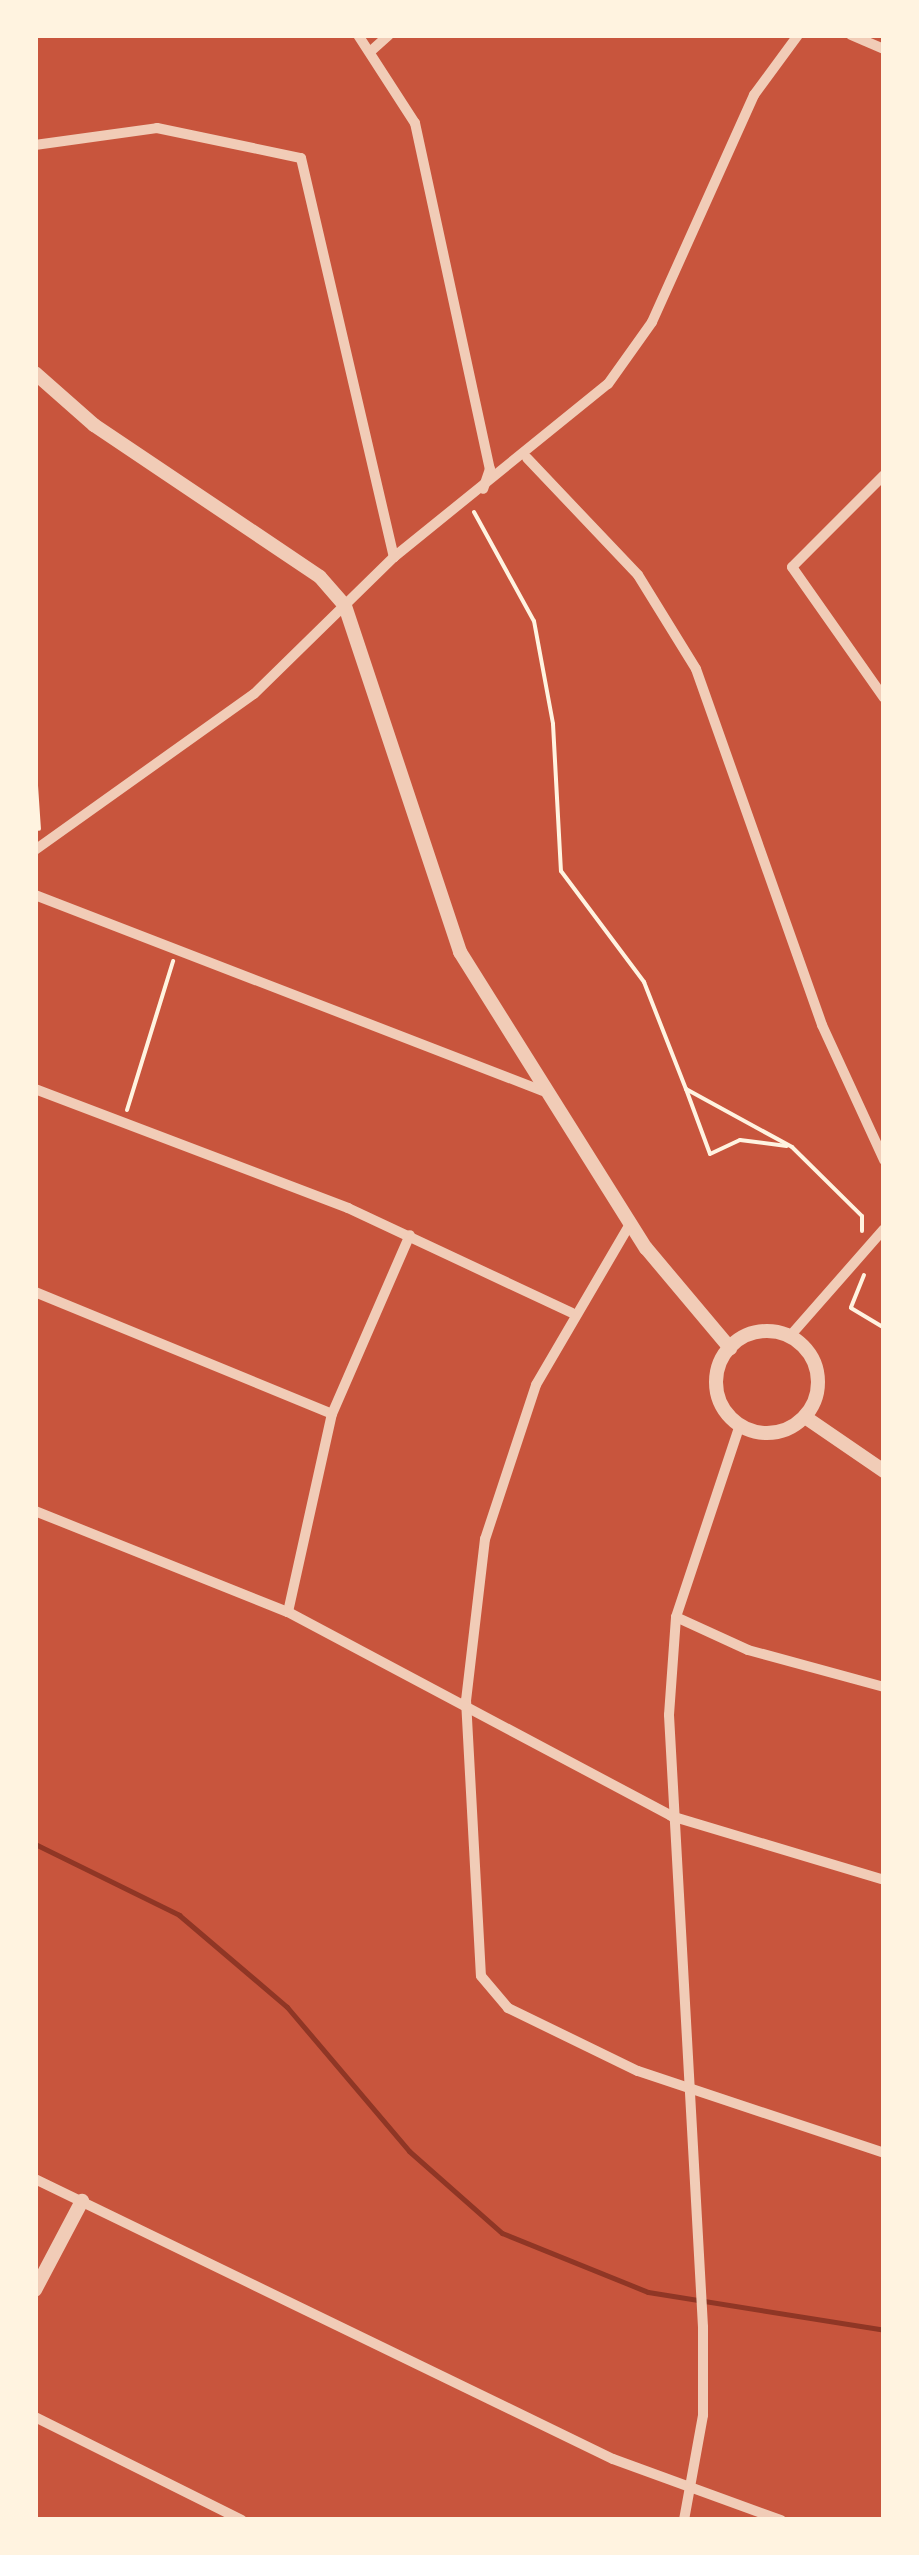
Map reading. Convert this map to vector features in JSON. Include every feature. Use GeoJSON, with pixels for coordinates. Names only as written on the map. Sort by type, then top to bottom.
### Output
{"type":"FeatureCollection","features":[{"type":"Feature","properties":{"kind":"street"},"geometry":{"type":"LineString","coordinates":[[358,35],[372,50],[414,123],[438,214],[490,469],[482,490]]}},
{"type":"Feature","properties":{"kind":"street"},"geometry":{"type":"LineString","coordinates":[[372,50],[389,35]]}},
{"type":"Feature","properties":{"kind":"street"},"geometry":{"type":"LineString","coordinates":[[36,849],[169,763],[345,606],[394,557],[527,458],[608,384],[652,322],[754,95],[798,35]]}},
{"type":"Feature","properties":{"kind":"street"},"geometry":{"type":"LineString","coordinates":[[851,35],[884,48]]}},
{"type":"Feature","properties":{"kind":"street"},"geometry":{"type":"LineString","coordinates":[[35,145],[157,128],[302,158],[394,557]]}},
{"type":"Feature","properties":{"kind":"street"},"geometry":{"type":"LineString","coordinates":[[35,373],[94,425],[320,577],[345,606],[439,908],[543,1091],[630,1224],[730,1348]]}},
{"type":"Feature","properties":{"kind":"street"},"geometry":{"type":"LineString","coordinates":[[527,458],[638,575],[696,668],[822,1024],[884,1160]]}},
{"type":"Feature","properties":{"kind":"street"},"geometry":{"type":"LineString","coordinates":[[884,474],[792,567],[884,698]]}},
{"type":"Feature","properties":{"kind":"street"},"geometry":{"type":"LineString","coordinates":[[35,895],[178,944],[543,1091]]}},
{"type":"Feature","properties":{"kind":"street"},"geometry":{"type":"LineString","coordinates":[[35,1090],[124,1119],[410,1235],[572,1312]]}},
{"type":"Feature","properties":{"kind":"street"},"geometry":{"type":"LineString","coordinates":[[630,1224],[572,1312],[506,1461],[480,1572],[466,1700],[486,1988],[538,2024],[690,2093],[884,2153]]}},
{"type":"Feature","properties":{"kind":"street"},"geometry":{"type":"LineString","coordinates":[[790,1336],[884,1228]]}},
{"type":"Feature","properties":{"kind":"street"},"geometry":{"type":"LineString","coordinates":[[288,1612],[332,1414],[410,1235]]}},
{"type":"Feature","properties":{"kind":"street"},"geometry":{"type":"LineString","coordinates":[[35,1292],[332,1414]]}},
{"type":"Feature","properties":{"kind":"street"},"geometry":{"type":"LineString","coordinates":[[684,2520],[692,2495],[704,2327],[671,1816],[676,1617],[740,1425],[716,1380],[730,1348],[758,1333],[790,1336]]}},
{"type":"Feature","properties":{"kind":"street"},"geometry":{"type":"LineString","coordinates":[[740,1425],[776,1432],[805,1418],[818,1380],[790,1336]]}},
{"type":"Feature","properties":{"kind":"street"},"geometry":{"type":"LineString","coordinates":[[805,1418],[884,1471]]}},
{"type":"Feature","properties":{"kind":"street"},"geometry":{"type":"LineString","coordinates":[[35,1511],[288,1612],[466,1700],[671,1816],[884,1880]]}},
{"type":"Feature","properties":{"kind":"street"},"geometry":{"type":"LineString","coordinates":[[676,1617],[748,1650],[884,1688]]}},
{"type":"Feature","properties":{"kind":"street"},"geometry":{"type":"LineString","coordinates":[[35,2179],[692,2495],[781,2520]]}},
{"type":"Feature","properties":{"kind":"street"},"geometry":{"type":"LineString","coordinates":[[35,2290],[82,2202]]}},
{"type":"Feature","properties":{"kind":"street"},"geometry":{"type":"LineString","coordinates":[[35,2417],[242,2520]]}},
{"type":"Feature","properties":{"kind":"path"},"geometry":{"type":"LineString","coordinates":[[482,490],[472,517],[534,621],[553,724],[562,871],[644,982],[710,1154],[740,1140],[792,1147]]}},
{"type":"Feature","properties":{"kind":"path"},"geometry":{"type":"LineString","coordinates":[[35,771],[36,849]]}},
{"type":"Feature","properties":{"kind":"path"},"geometry":{"type":"LineString","coordinates":[[124,1119],[178,944]]}},
{"type":"Feature","properties":{"kind":"path"},"geometry":{"type":"LineString","coordinates":[[686,1089],[792,1147],[862,1216],[862,1254],[852,1308],[884,1328]]}},
{"type":"Feature","properties":{"kind":"waterway"},"geometry":{"type":"LineString","coordinates":[[35,1844],[179,1915],[287,2007],[409,2151],[502,2233],[648,2292],[884,2330]]}}]}
